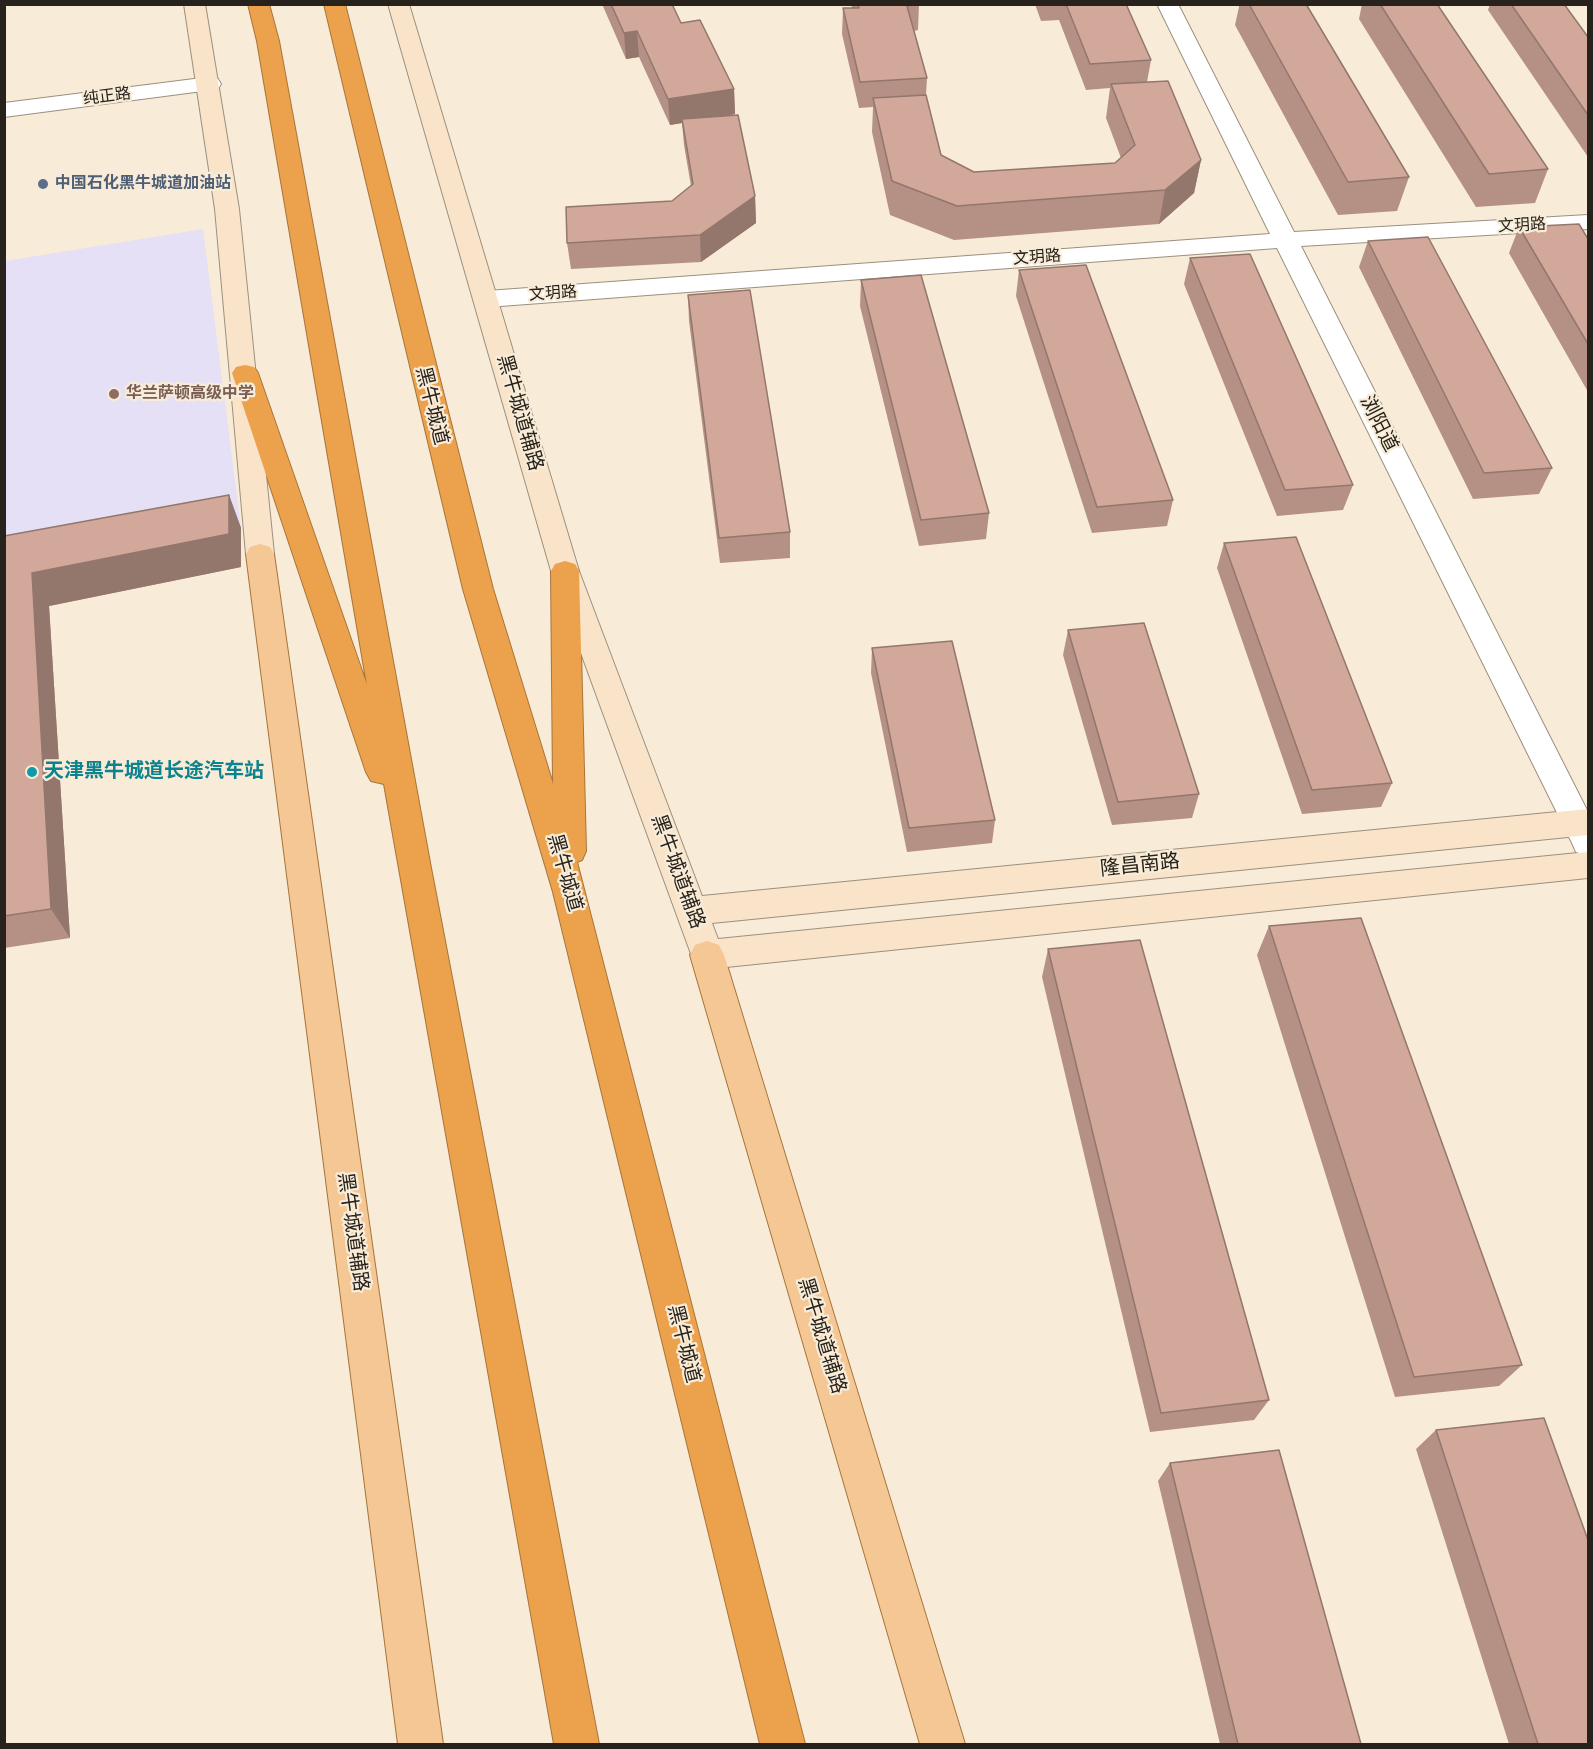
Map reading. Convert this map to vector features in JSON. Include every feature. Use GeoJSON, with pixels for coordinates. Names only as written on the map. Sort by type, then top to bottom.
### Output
{"type":"FeatureCollection","features":[{"type":"Feature","properties":{"kind":"highway"},"geometry":{"type":"LineString","coordinates":[[258,4],[268,41],[321,327],[415,867],[578,1744]]}},
{"type":"Feature","properties":{"kind":"highway","name":"黑牛城道"},"geometry":{"type":"LineString","coordinates":[[334,4],[406,309],[478,589],[570,892],[783,1744]]}},
{"type":"Feature","properties":{"kind":"highway"},"geometry":{"type":"LineString","coordinates":[[246,374],[415,867]]}},
{"type":"Feature","properties":{"kind":"highway"},"geometry":{"type":"LineString","coordinates":[[565,571],[570,892]]}},
{"type":"Feature","properties":{"kind":"main road","name":"黑牛城道辅路"},"geometry":{"type":"LineString","coordinates":[[194,4],[210,84],[246,374],[260,554],[421,1744]]}},
{"type":"Feature","properties":{"kind":"main road","name":"黑牛城道辅路"},"geometry":{"type":"LineString","coordinates":[[398,4],[487,299],[565,571],[707,955],[943,1744]]}},
{"type":"Feature","properties":{"kind":"main road","name":"隆昌南路"},"geometry":{"type":"LineString","coordinates":[[691,911],[1585,830]]}},
{"type":"Feature","properties":{"kind":"main road"},"geometry":{"type":"LineString","coordinates":[[707,955],[1588,865]]}},
{"type":"Feature","properties":{"kind":"street","name":"浏阳道"},"geometry":{"type":"LineString","coordinates":[[1167,4],[1585,830]]}},
{"type":"Feature","properties":{"kind":"street","name":"纯正路"},"geometry":{"type":"LineString","coordinates":[[4,111],[210,84]]}},
{"type":"Feature","properties":{"kind":"street","name":"文玥路"},"geometry":{"type":"LineString","coordinates":[[487,299],[1286,240],[1588,222]]}},
{"type":"Feature","properties":{"kind":"shaded area","name":"华兰萨顿高级中学"},"geometry":{"type":"Polygon","coordinates":[[[203,229],[241,528],[5,572],[5,261],[203,229]]]}},
{"type":"Feature","properties":{"kind":"building"},"geometry":{"type":"Polygon","coordinates":[[[611,4],[672,4],[681,23],[700,20],[734,89],[668,99],[637,31],[624,33],[611,4]]]}},
{"type":"Feature","properties":{"kind":"building"},"geometry":{"type":"Polygon","coordinates":[[[858,4],[919,4],[907,6],[927,78],[860,82],[843,8],[859,8],[858,4]]]}},
{"type":"Feature","properties":{"kind":"building"},"geometry":{"type":"Polygon","coordinates":[[[1066,4],[1126,4],[1151,60],[1090,64],[1066,4]]]}},
{"type":"Feature","properties":{"kind":"building"},"geometry":{"type":"Polygon","coordinates":[[[1249,4],[1306,4],[1409,177],[1348,182],[1249,4]]]}},
{"type":"Feature","properties":{"kind":"building"},"geometry":{"type":"Polygon","coordinates":[[[1380,4],[1437,4],[1548,169],[1489,174],[1380,4]]]}},
{"type":"Feature","properties":{"kind":"building"},"geometry":{"type":"Polygon","coordinates":[[[1511,4],[1564,4],[1588,37],[1588,115],[1511,4]]]}},
{"type":"Feature","properties":{"kind":"building"},"geometry":{"type":"Polygon","coordinates":[[[1168,81],[1201,160],[1165,190],[957,206],[892,181],[873,98],[926,95],[941,155],[974,172],[1115,163],[1135,145],[1111,84],[1168,81]]]}},
{"type":"Feature","properties":{"kind":"building"},"geometry":{"type":"Polygon","coordinates":[[[738,115],[755,196],[700,235],[567,243],[566,207],[672,201],[693,184],[682,119],[738,115]]]}},
{"type":"Feature","properties":{"kind":"building"},"geometry":{"type":"Polygon","coordinates":[[[1579,224],[1588,239],[1588,344],[1519,227],[1579,224]]]}},
{"type":"Feature","properties":{"kind":"building"},"geometry":{"type":"Polygon","coordinates":[[[1428,237],[1552,468],[1484,473],[1368,241],[1428,237]]]}},
{"type":"Feature","properties":{"kind":"building"},"geometry":{"type":"Polygon","coordinates":[[[1250,254],[1353,485],[1285,490],[1190,258],[1250,254]]]}},
{"type":"Feature","properties":{"kind":"building"},"geometry":{"type":"Polygon","coordinates":[[[1086,265],[1173,500],[1097,507],[1019,270],[1086,265]]]}},
{"type":"Feature","properties":{"kind":"building"},"geometry":{"type":"Polygon","coordinates":[[[921,275],[989,513],[921,520],[861,280],[921,275]]]}},
{"type":"Feature","properties":{"kind":"building"},"geometry":{"type":"Polygon","coordinates":[[[750,290],[790,532],[719,538],[688,295],[750,290]]]}},
{"type":"Feature","properties":{"kind":"building"},"geometry":{"type":"Polygon","coordinates":[[[229,495],[229,534],[32,573],[51,909],[4,916],[4,536],[229,495]]]}},
{"type":"Feature","properties":{"kind":"building"},"geometry":{"type":"Polygon","coordinates":[[[1296,537],[1392,783],[1312,790],[1224,543],[1296,537]]]}},
{"type":"Feature","properties":{"kind":"building"},"geometry":{"type":"Polygon","coordinates":[[[1144,623],[1199,794],[1118,802],[1068,630],[1144,623]]]}},
{"type":"Feature","properties":{"kind":"building"},"geometry":{"type":"Polygon","coordinates":[[[952,641],[995,820],[909,828],[872,648],[952,641]]]}},
{"type":"Feature","properties":{"kind":"building"},"geometry":{"type":"Polygon","coordinates":[[[1361,918],[1522,1365],[1414,1377],[1269,926],[1361,918]]]}},
{"type":"Feature","properties":{"kind":"building"},"geometry":{"type":"Polygon","coordinates":[[[1140,940],[1269,1400],[1161,1413],[1048,949],[1140,940]]]}},
{"type":"Feature","properties":{"kind":"building"},"geometry":{"type":"Polygon","coordinates":[[[1544,1418],[1588,1540],[1588,1744],[1538,1744],[1436,1430],[1544,1418]]]}},
{"type":"Feature","properties":{"kind":"building"},"geometry":{"type":"Polygon","coordinates":[[[1279,1450],[1361,1744],[1238,1744],[1170,1463],[1279,1450]]]}},
{"type":"Feature","properties":{"kind":"place","name":"中国石化黑牛城道加油站"},"geometry":{"type":"Point","coordinates":[43,184]}},
{"type":"Feature","properties":{"kind":"place","name":"华兰萨顿高级中学"},"geometry":{"type":"Point","coordinates":[114,394]}},
{"type":"Feature","properties":{"kind":"place","name":"天津黑牛城道长途汽车站"},"geometry":{"type":"Point","coordinates":[32,772]}}]}
